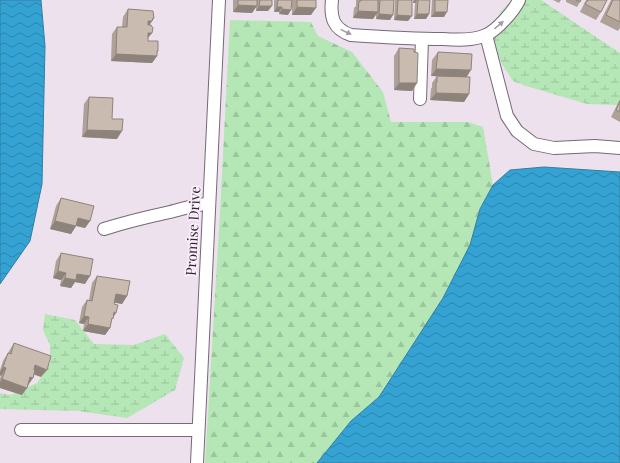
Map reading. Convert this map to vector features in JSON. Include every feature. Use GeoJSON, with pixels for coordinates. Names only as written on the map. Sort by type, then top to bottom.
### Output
{"type":"FeatureCollection","features":[{"type":"Feature","properties":{"kind":"street","name":"Promise Drive"},"geometry":{"type":"LineString","coordinates":[[197,463],[219,0]]}},
{"type":"Feature","properties":{"kind":"street"},"geometry":{"type":"LineString","coordinates":[[332,0],[332,19],[343,33],[351,35],[458,40],[486,35],[502,23],[515,8],[519,0]]}},
{"type":"Feature","properties":{"kind":"street"},"geometry":{"type":"LineString","coordinates":[[486,35],[507,116],[517,132],[534,144],[554,148],[595,146],[620,148]]}},
{"type":"Feature","properties":{"kind":"street"},"geometry":{"type":"LineString","coordinates":[[420,99],[422,39]]}},
{"type":"Feature","properties":{"kind":"street"},"geometry":{"type":"LineString","coordinates":[[104,230],[142,217],[171,212],[198,204],[209,204]]}},
{"type":"Feature","properties":{"kind":"street"},"geometry":{"type":"LineString","coordinates":[[21,430],[198,430]]}},
{"type":"Feature","properties":{"kind":"green space"},"geometry":{"type":"Polygon","coordinates":[[[512,0],[541,0],[620,53],[620,98],[617,105],[587,104],[513,81],[502,64],[489,33],[501,11],[512,0]]]}},
{"type":"Feature","properties":{"kind":"green space"},"geometry":{"type":"Polygon","coordinates":[[[230,20],[311,22],[318,36],[352,52],[383,92],[391,122],[468,122],[483,127],[493,185],[480,209],[470,245],[443,298],[379,397],[351,421],[318,463],[205,463],[230,20]]]}},
{"type":"Feature","properties":{"kind":"green space"},"geometry":{"type":"Polygon","coordinates":[[[45,314],[75,320],[94,344],[134,345],[165,334],[184,358],[175,390],[127,418],[78,411],[0,409],[0,393],[11,395],[37,383],[50,364],[50,345],[43,330],[45,314]]]}},
{"type":"Feature","properties":{"kind":"water"},"geometry":{"type":"Polygon","coordinates":[[[0,0],[41,0],[45,46],[42,184],[30,241],[0,284],[0,0]]]}},
{"type":"Feature","properties":{"kind":"water"},"geometry":{"type":"Polygon","coordinates":[[[544,167],[620,172],[620,463],[317,463],[351,421],[379,397],[443,298],[470,245],[480,209],[493,185],[510,170],[544,167]]]}},
{"type":"Feature","properties":{"kind":"building"},"geometry":{"type":"Polygon","coordinates":[[[238,0],[257,0],[257,6],[238,5],[238,0]]]}},
{"type":"Feature","properties":{"kind":"building"},"geometry":{"type":"Polygon","coordinates":[[[260,0],[272,0],[272,6],[259,6],[260,0]]]}},
{"type":"Feature","properties":{"kind":"building"},"geometry":{"type":"Polygon","coordinates":[[[278,0],[292,0],[291,10],[277,7],[278,0]]]}},
{"type":"Feature","properties":{"kind":"building"},"geometry":{"type":"Polygon","coordinates":[[[297,0],[316,0],[316,8],[297,7],[297,0]]]}},
{"type":"Feature","properties":{"kind":"building"},"geometry":{"type":"Polygon","coordinates":[[[378,0],[378,12],[358,11],[359,1],[378,0]]]}},
{"type":"Feature","properties":{"kind":"building"},"geometry":{"type":"Polygon","coordinates":[[[380,0],[394,0],[393,15],[379,14],[380,0]]]}},
{"type":"Feature","properties":{"kind":"building"},"geometry":{"type":"Polygon","coordinates":[[[398,0],[412,0],[412,16],[397,15],[398,0]]]}},
{"type":"Feature","properties":{"kind":"building"},"geometry":{"type":"Polygon","coordinates":[[[418,0],[430,0],[429,14],[417,14],[418,0]]]}},
{"type":"Feature","properties":{"kind":"building"},"geometry":{"type":"Polygon","coordinates":[[[435,0],[448,0],[447,12],[435,12],[435,0]]]}},
{"type":"Feature","properties":{"kind":"building"},"geometry":{"type":"Polygon","coordinates":[[[588,0],[607,0],[601,12],[585,4],[588,0]]]}},
{"type":"Feature","properties":{"kind":"building"},"geometry":{"type":"Polygon","coordinates":[[[613,0],[620,0],[620,22],[606,15],[613,0]]]}},
{"type":"Feature","properties":{"kind":"building"},"geometry":{"type":"Polygon","coordinates":[[[128,9],[153,11],[154,18],[152,21],[148,21],[148,25],[151,25],[153,28],[152,33],[148,33],[148,41],[158,41],[157,56],[116,54],[117,27],[127,27],[128,9]]]}},
{"type":"Feature","properties":{"kind":"building"},"geometry":{"type":"Polygon","coordinates":[[[399,48],[414,49],[414,52],[418,53],[417,83],[399,83],[399,48]]]}},
{"type":"Feature","properties":{"kind":"building"},"geometry":{"type":"Polygon","coordinates":[[[438,52],[472,54],[471,70],[436,69],[438,52]]]}},
{"type":"Feature","properties":{"kind":"building"},"geometry":{"type":"Polygon","coordinates":[[[437,76],[470,77],[469,94],[436,93],[437,76]]]}},
{"type":"Feature","properties":{"kind":"building"},"geometry":{"type":"Polygon","coordinates":[[[89,97],[113,98],[112,119],[123,119],[122,131],[87,130],[89,97]]]}},
{"type":"Feature","properties":{"kind":"building"},"geometry":{"type":"Polygon","coordinates":[[[620,101],[620,112],[616,110],[620,101]]]}},
{"type":"Feature","properties":{"kind":"building"},"geometry":{"type":"Polygon","coordinates":[[[61,198],[94,206],[90,221],[78,218],[76,226],[55,221],[61,198]]]}},
{"type":"Feature","properties":{"kind":"building"},"geometry":{"type":"Polygon","coordinates":[[[61,253],[93,259],[90,276],[77,274],[76,280],[65,278],[66,273],[58,271],[61,253]]]}},
{"type":"Feature","properties":{"kind":"building"},"geometry":{"type":"Polygon","coordinates":[[[97,276],[130,281],[127,296],[116,294],[114,304],[118,305],[116,313],[114,312],[110,328],[88,324],[89,317],[84,316],[87,300],[92,301],[97,276]]]}},
{"type":"Feature","properties":{"kind":"building"},"geometry":{"type":"Polygon","coordinates":[[[14,343],[51,356],[47,370],[35,365],[33,378],[30,377],[27,388],[2,379],[6,368],[3,367],[8,353],[11,354],[14,343]]]}}]}
